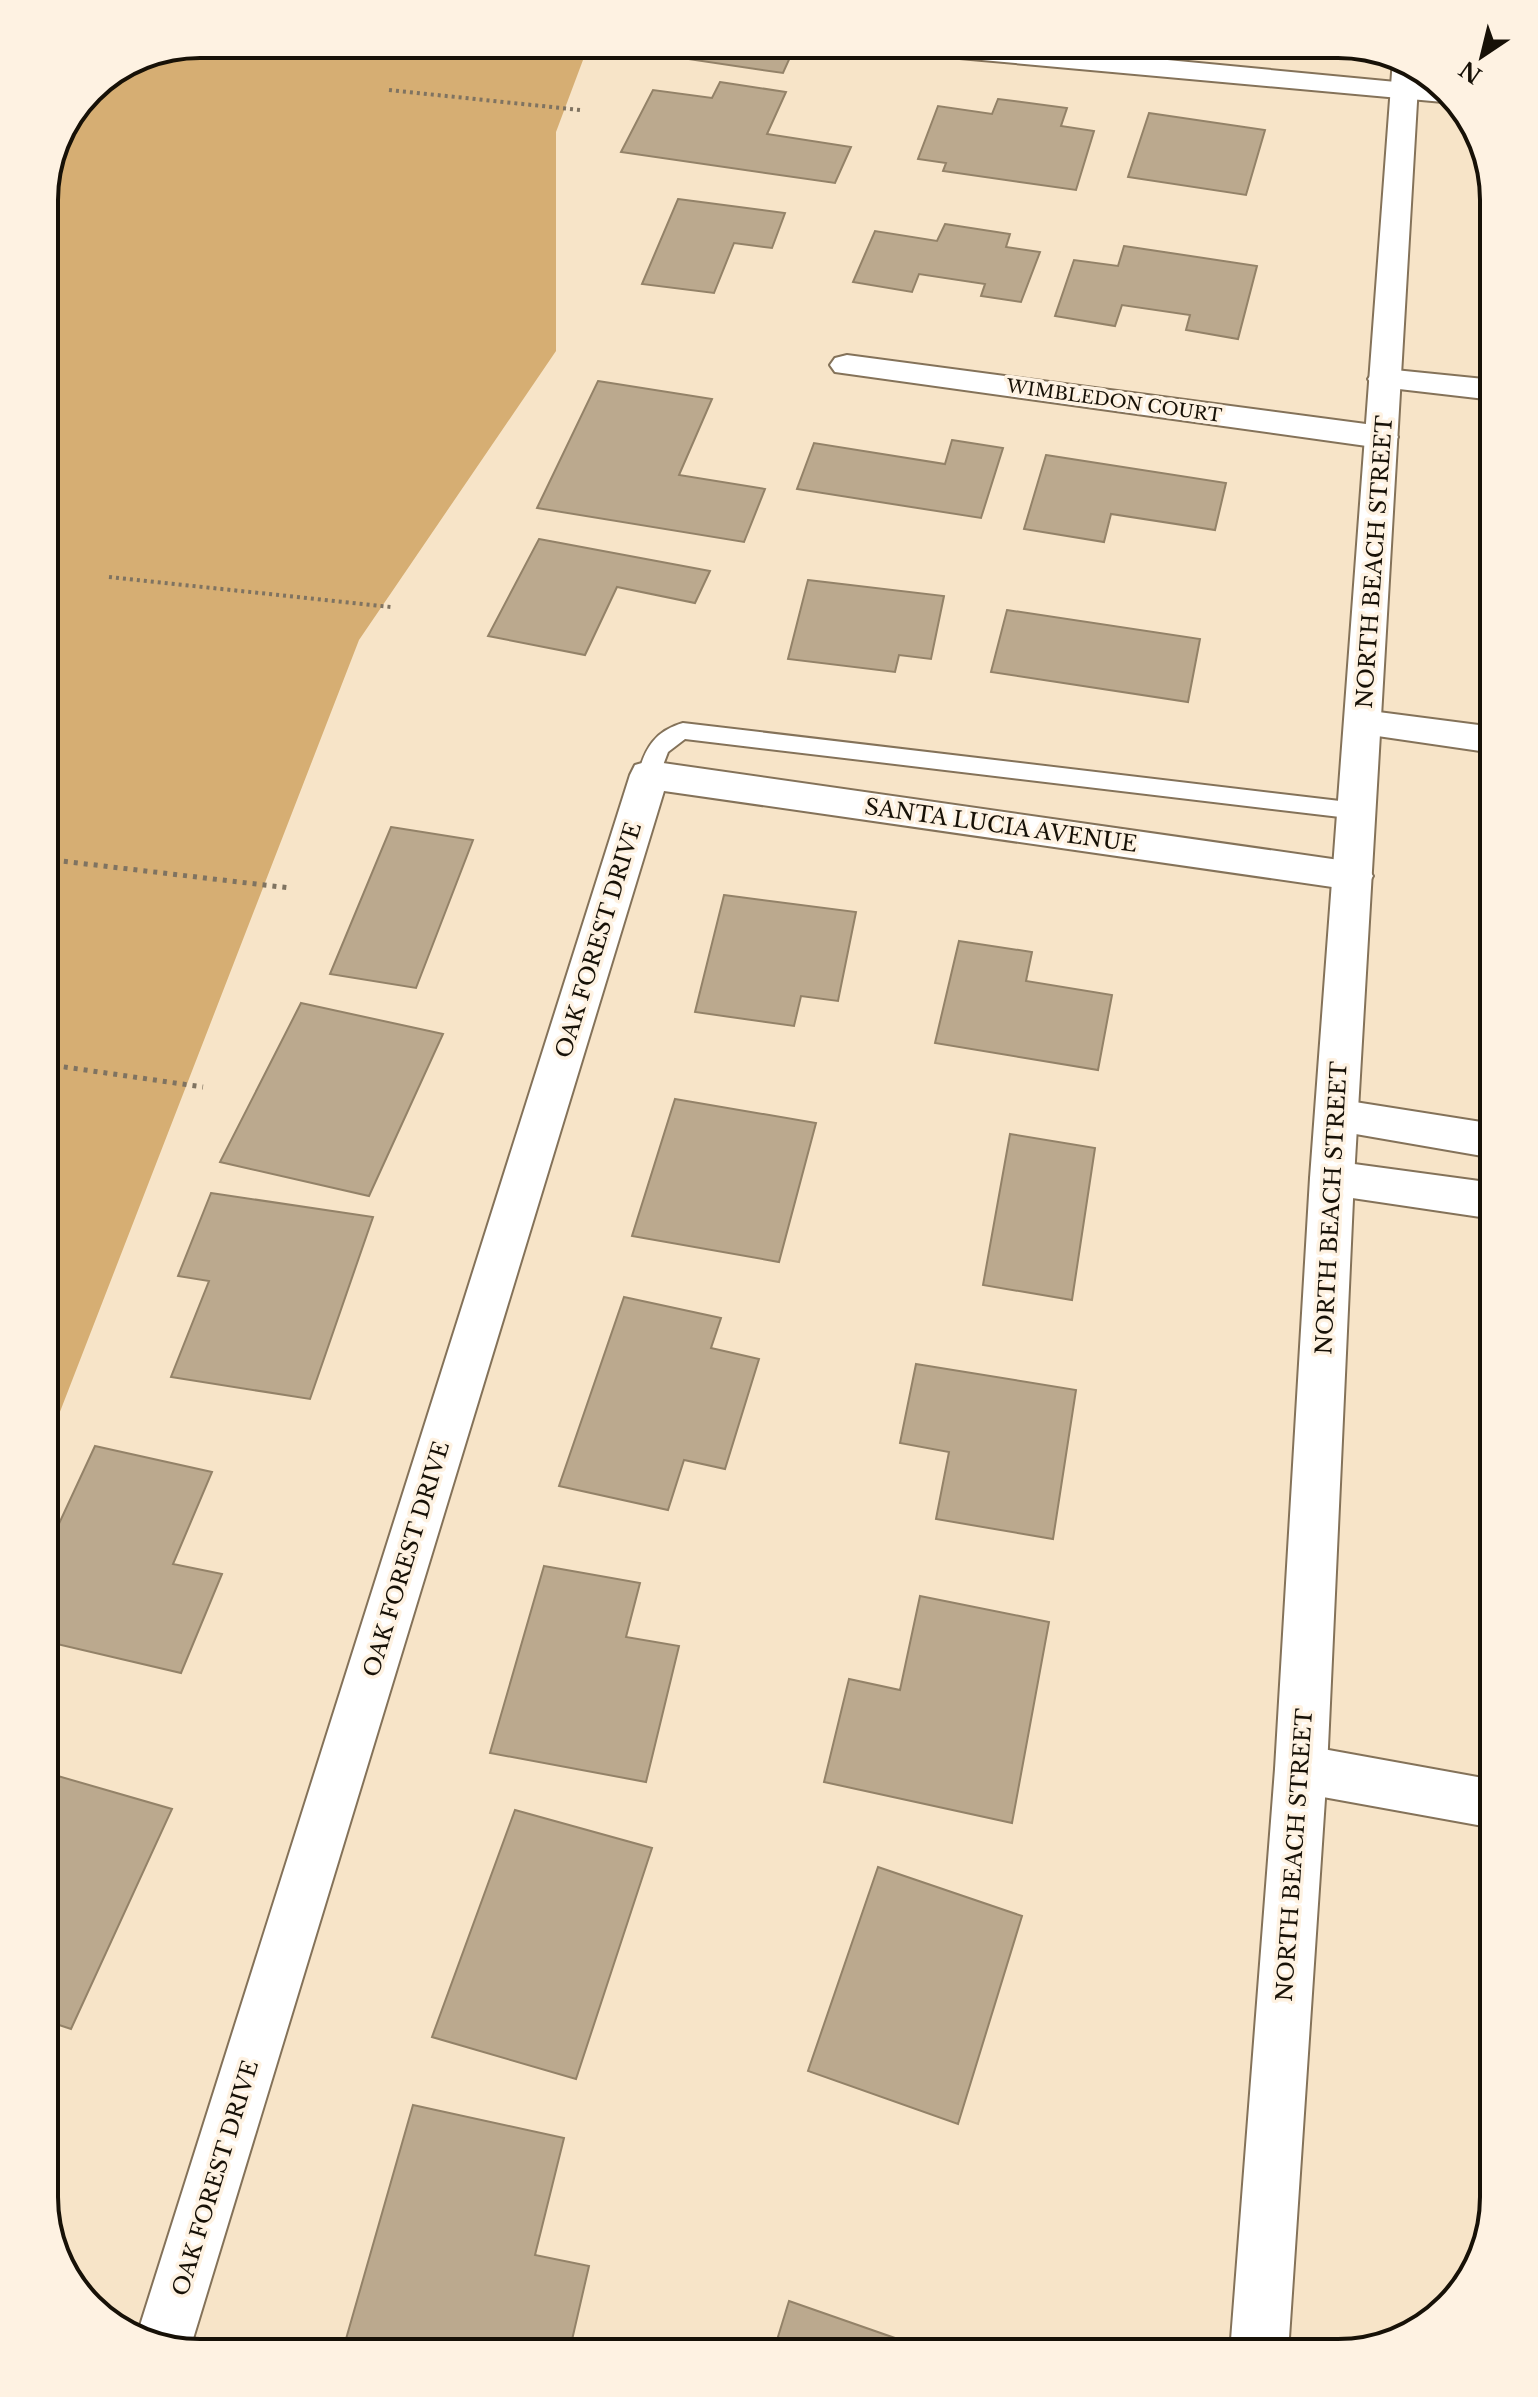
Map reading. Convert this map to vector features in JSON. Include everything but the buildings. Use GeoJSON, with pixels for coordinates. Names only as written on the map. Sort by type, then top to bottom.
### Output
{"type":"FeatureCollection","features":[{"type":"Feature","properties":{"kind":"street"},"geometry":{"type":"LineString","coordinates":[[1105,58],[1404,78]]}},
{"type":"Feature","properties":{"kind":"street","name":"NORTH BEACH STREET"},"geometry":{"type":"LineString","coordinates":[[1260,2339],[1301,1769],[1332,1178],[1404,78]]}},
{"type":"Feature","properties":{"kind":"street","name":"WIMBLEDON COURT"},"geometry":{"type":"LineString","coordinates":[[847,365],[1381,437]]}},
{"type":"Feature","properties":{"kind":"street"},"geometry":{"type":"LineString","coordinates":[[1385,379],[1480,389]]}},
{"type":"Feature","properties":{"kind":"street"},"geometry":{"type":"LineString","coordinates":[[1363,723],[1480,738]]}},
{"type":"Feature","properties":{"kind":"street","name":"SANTA LUCIA AVENUE"},"geometry":{"type":"LineString","coordinates":[[649,775],[1353,876]]}},
{"type":"Feature","properties":{"kind":"street","name":"OAK FOREST DRIVE"},"geometry":{"type":"LineString","coordinates":[[166,2334],[649,775]]}},
{"type":"Feature","properties":{"kind":"street"},"geometry":{"type":"LineString","coordinates":[[1336,1116],[1480,1139]]}},
{"type":"Feature","properties":{"kind":"street"},"geometry":{"type":"LineString","coordinates":[[1332,1178],[1480,1199]]}},
{"type":"Feature","properties":{"kind":"street"},"geometry":{"type":"LineString","coordinates":[[1301,1769],[1480,1801]]}},
{"type":"Feature","properties":{"kind":"lane"},"geometry":{"type":"LineString","coordinates":[[649,775],[664,738],[683,731],[1357,811]]}},
{"type":"Feature","properties":{"kind":"path"},"geometry":{"type":"LineString","coordinates":[[389,90],[580,110]]}},
{"type":"Feature","properties":{"kind":"path"},"geometry":{"type":"LineString","coordinates":[[109,577],[391,607]]}},
{"type":"Feature","properties":{"kind":"path"},"geometry":{"type":"LineString","coordinates":[[58,861],[290,888]]}},
{"type":"Feature","properties":{"kind":"path"},"geometry":{"type":"LineString","coordinates":[[58,1066],[203,1087]]}},
{"type":"Feature","properties":{"kind":"shaded area"},"geometry":{"type":"Polygon","coordinates":[[[584,58],[556,132],[556,351],[359,640],[58,1417],[58,191],[69,146],[82,121],[106,93],[137,73],[182,59],[584,58]]]}}]}
